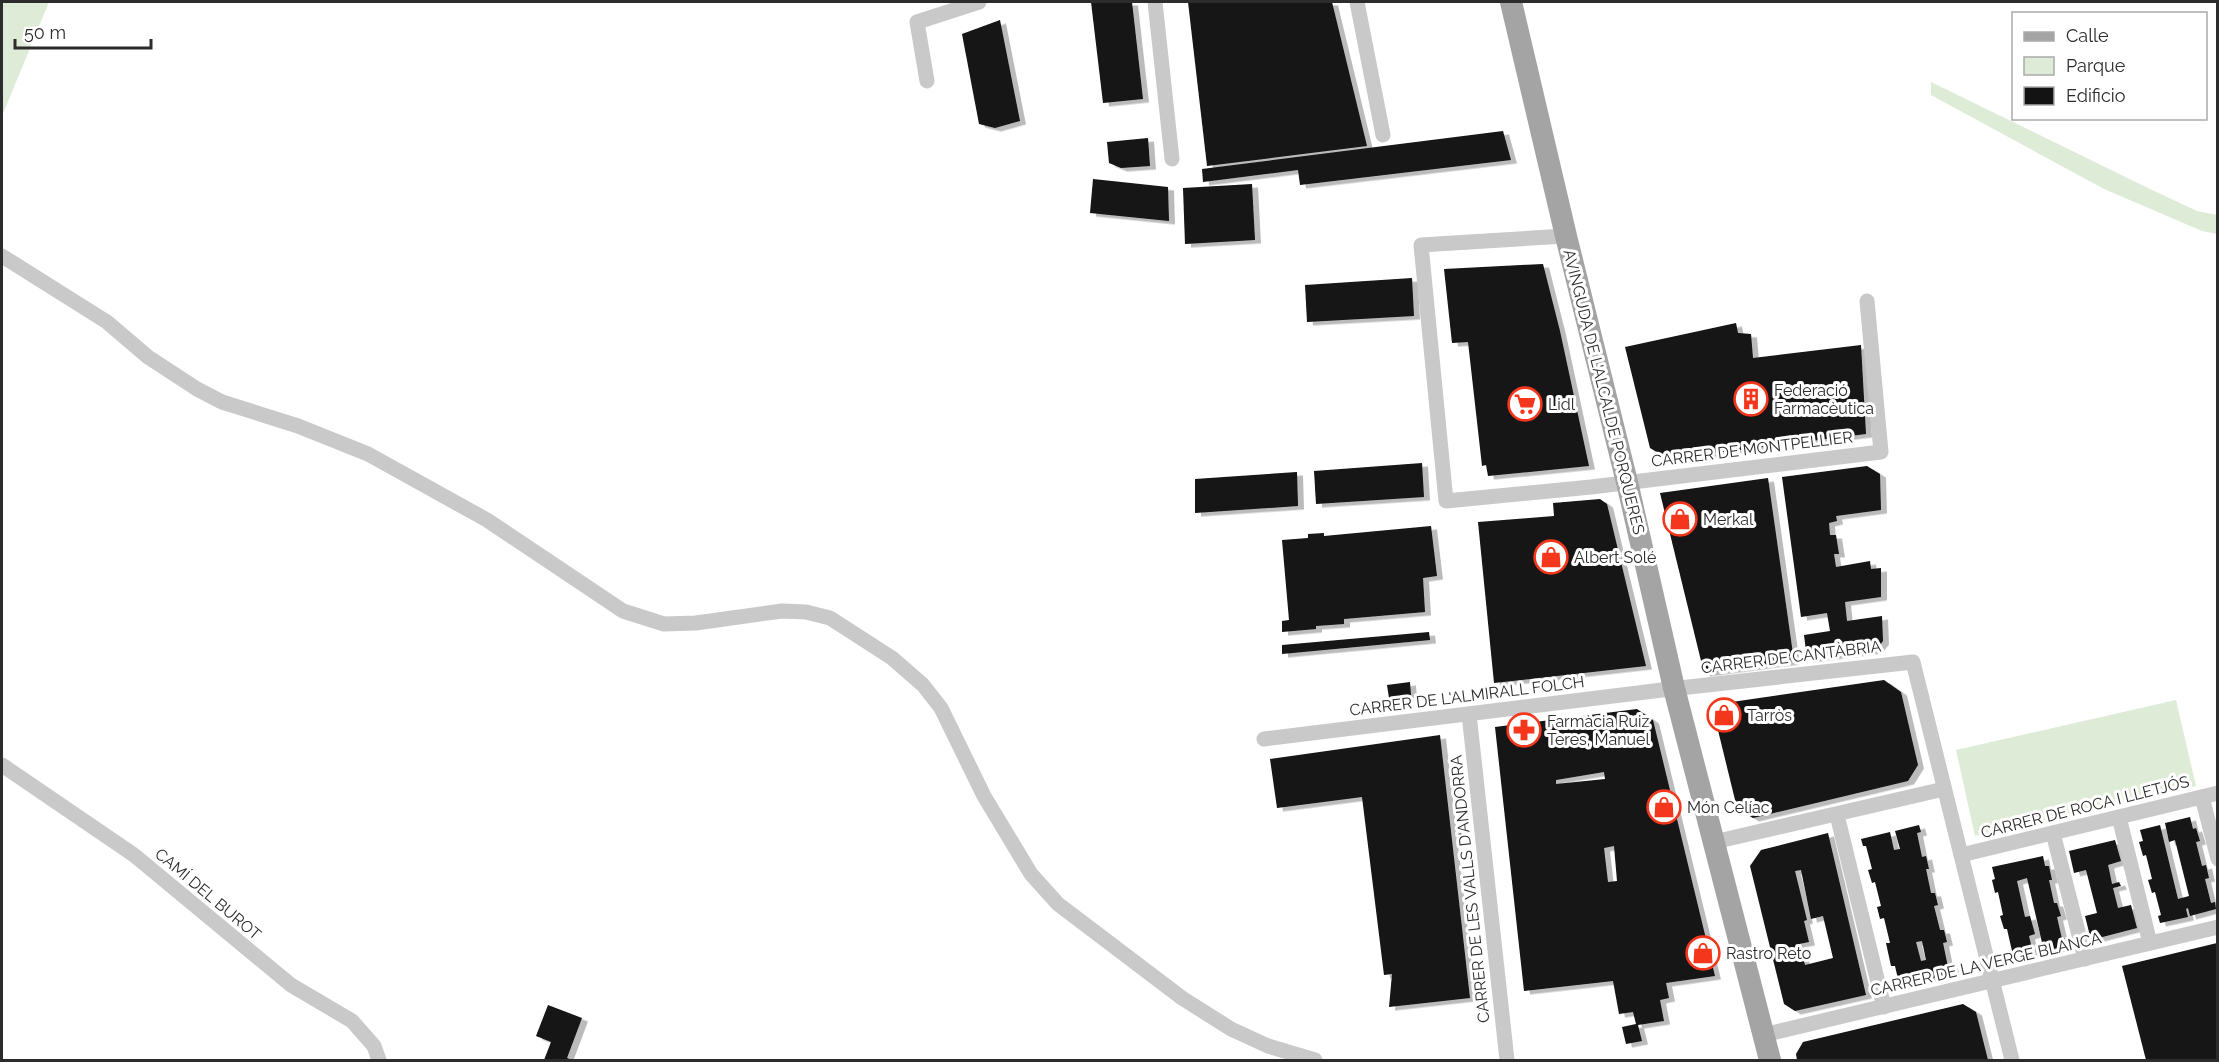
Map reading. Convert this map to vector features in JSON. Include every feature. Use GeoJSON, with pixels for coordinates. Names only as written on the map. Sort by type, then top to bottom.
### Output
{"type":"FeatureCollection","features":[{"type":"Feature","properties":{"kind":"main road","name":"AVINGUDA DE L'ALCALDE PORQUERES"},"geometry":{"type":"LineString","coordinates":[[1511,2],[1627,482],[1674,688],[1770,1060]]}},
{"type":"Feature","properties":{"kind":"street"},"geometry":{"type":"LineString","coordinates":[[927,81],[917,22],[979,2]]}},
{"type":"Feature","properties":{"kind":"street"},"geometry":{"type":"LineString","coordinates":[[1155,2],[1173,159]]}},
{"type":"Feature","properties":{"kind":"street"},"geometry":{"type":"LineString","coordinates":[[1357,2],[1383,135]]}},
{"type":"Feature","properties":{"kind":"street","name":"CARRER DE MONTPELLIER"},"geometry":{"type":"LineString","coordinates":[[1566,236],[1421,245],[1446,501],[1881,452],[1867,301]]}},
{"type":"Feature","properties":{"kind":"street"},"geometry":{"type":"LineString","coordinates":[[2,256],[107,322],[148,357],[197,389],[222,402],[298,426],[368,454],[486,520],[623,611],[664,624],[696,623],[782,611],[806,612],[830,618],[892,658],[923,685],[941,708],[984,796],[1030,874],[1058,904],[1182,998],[1231,1029],[1268,1046],[1315,1060]]}},
{"type":"Feature","properties":{"kind":"street","name":"CARRER DE CANTÀBRIA"},"geometry":{"type":"LineString","coordinates":[[1674,688],[1913,662],[1944,789]]}},
{"type":"Feature","properties":{"kind":"street","name":"CARRER DE L'ALMIRALL FOLCH"},"geometry":{"type":"LineString","coordinates":[[1264,739],[1674,688]]}},
{"type":"Feature","properties":{"kind":"street","name":"CARRER DE LES VALLS D'ANDORRA"},"geometry":{"type":"LineString","coordinates":[[1469,714],[1507,1060]]}},
{"type":"Feature","properties":{"kind":"street","name":"CAMÍ DEL BUROT"},"geometry":{"type":"LineString","coordinates":[[2,765],[134,855],[291,985],[352,1021],[374,1046],[380,1060]]}},
{"type":"Feature","properties":{"kind":"street"},"geometry":{"type":"LineString","coordinates":[[1714,842],[1944,789],[2012,1060]]}},
{"type":"Feature","properties":{"kind":"street","name":"CARRER DE ROCA I LLETJÓS"},"geometry":{"type":"LineString","coordinates":[[1961,855],[2217,793]]}},
{"type":"Feature","properties":{"kind":"street"},"geometry":{"type":"LineString","coordinates":[[2202,797],[2217,859]]}},
{"type":"Feature","properties":{"kind":"street"},"geometry":{"type":"LineString","coordinates":[[1837,814],[1884,1007]]}},
{"type":"Feature","properties":{"kind":"street"},"geometry":{"type":"LineString","coordinates":[[2119,817],[2150,943]]}},
{"type":"Feature","properties":{"kind":"street"},"geometry":{"type":"LineString","coordinates":[[2053,833],[2085,959]]}},
{"type":"Feature","properties":{"kind":"street","name":"CARRER DE LA VERGE BLANCA"},"geometry":{"type":"LineString","coordinates":[[1763,1035],[2217,927]]}},
{"type":"Feature","properties":{"kind":"green space"},"geometry":{"type":"Polygon","coordinates":[[[2,2],[49,2],[2,116],[2,2]]]}},
{"type":"Feature","properties":{"kind":"green space"},"geometry":{"type":"Polygon","coordinates":[[[1931,82],[2197,211],[2217,215],[2217,234],[2202,231],[2104,189],[1931,95],[1931,82]]]}},
{"type":"Feature","properties":{"kind":"green space"},"geometry":{"type":"Polygon","coordinates":[[[2176,700],[2196,786],[1975,836],[1956,750],[2176,700]]]}},
{"type":"Feature","properties":{"kind":"building"},"geometry":{"type":"Polygon","coordinates":[[[1091,2],[1132,2],[1143,99],[1103,103],[1091,2]]]}},
{"type":"Feature","properties":{"kind":"building"},"geometry":{"type":"Polygon","coordinates":[[[1188,2],[1332,2],[1367,146],[1207,166],[1188,2]]]}},
{"type":"Feature","properties":{"kind":"building"},"geometry":{"type":"Polygon","coordinates":[[[1000,20],[1020,121],[995,128],[979,124],[962,34],[1000,20]]]}},
{"type":"Feature","properties":{"kind":"building"},"geometry":{"type":"Polygon","coordinates":[[[1503,131],[1511,160],[1300,185],[1298,170],[1203,182],[1202,169],[1503,131]]]}},
{"type":"Feature","properties":{"kind":"building"},"geometry":{"type":"Polygon","coordinates":[[[1148,138],[1150,166],[1121,168],[1109,163],[1107,142],[1148,138]]]}},
{"type":"Feature","properties":{"kind":"building"},"geometry":{"type":"Polygon","coordinates":[[[1093,179],[1168,187],[1169,221],[1090,213],[1093,179]]]}},
{"type":"Feature","properties":{"kind":"building"},"geometry":{"type":"Polygon","coordinates":[[[1252,184],[1255,240],[1185,244],[1183,188],[1252,184]]]}},
{"type":"Feature","properties":{"kind":"building","name":"Lidl"},"geometry":{"type":"Polygon","coordinates":[[[1543,264],[1589,466],[1488,476],[1486,465],[1482,466],[1468,342],[1452,343],[1444,269],[1543,264]]]}},
{"type":"Feature","properties":{"kind":"building"},"geometry":{"type":"Polygon","coordinates":[[[1412,278],[1414,316],[1307,322],[1305,285],[1412,278]]]}},
{"type":"Feature","properties":{"kind":"building","name":"Federació Farmacèutica"},"geometry":{"type":"Polygon","coordinates":[[[1736,323],[1738,333],[1751,334],[1753,358],[1861,345],[1866,434],[1668,459],[1650,448],[1625,347],[1736,323]]]}},
{"type":"Feature","properties":{"kind":"building"},"geometry":{"type":"Polygon","coordinates":[[[1422,463],[1424,497],[1316,504],[1314,471],[1422,463]]]}},
{"type":"Feature","properties":{"kind":"building"},"geometry":{"type":"Polygon","coordinates":[[[1867,466],[1880,474],[1881,510],[1836,516],[1837,521],[1829,523],[1830,535],[1836,535],[1839,554],[1834,554],[1836,567],[1870,561],[1871,569],[1881,568],[1881,597],[1845,602],[1847,621],[1882,616],[1883,641],[1876,650],[1807,659],[1804,635],[1830,631],[1827,613],[1801,617],[1782,477],[1867,466]]]}},
{"type":"Feature","properties":{"kind":"building"},"geometry":{"type":"Polygon","coordinates":[[[1297,472],[1298,506],[1195,513],[1195,479],[1297,472]]]}},
{"type":"Feature","properties":{"kind":"building"},"geometry":{"type":"Polygon","coordinates":[[[1768,478],[1794,661],[1704,673],[1660,493],[1768,478]]]}},
{"type":"Feature","properties":{"kind":"building","name":"Albert Solé"},"geometry":{"type":"Polygon","coordinates":[[[1600,499],[1607,504],[1646,666],[1494,683],[1478,522],[1554,516],[1553,503],[1600,499]]]}},
{"type":"Feature","properties":{"kind":"building"},"geometry":{"type":"Polygon","coordinates":[[[1431,526],[1437,576],[1423,578],[1425,612],[1344,619],[1344,624],[1282,632],[1282,621],[1289,620],[1282,540],[1308,538],[1308,534],[1324,533],[1324,536],[1431,526]]]}},
{"type":"Feature","properties":{"kind":"building"},"geometry":{"type":"Polygon","coordinates":[[[1429,632],[1430,640],[1282,654],[1282,645],[1429,632]]]}},
{"type":"Feature","properties":{"kind":"building"},"geometry":{"type":"Polygon","coordinates":[[[1884,680],[1901,692],[1918,765],[1908,781],[1753,818],[1737,808],[1715,718],[1725,703],[1884,680]]]}},
{"type":"Feature","properties":{"kind":"building"},"geometry":{"type":"Polygon","coordinates":[[[1410,682],[1411,695],[1389,698],[1387,685],[1410,682]]]}},
{"type":"Feature","properties":{"kind":"building"},"geometry":{"type":"Polygon","coordinates":[[[1637,709],[1653,720],[1715,976],[1666,983],[1669,998],[1660,1000],[1664,1021],[1638,1025],[1642,1041],[1626,1044],[1622,1027],[1636,1024],[1633,1012],[1619,1014],[1613,981],[1524,991],[1495,727],[1637,709]],[[1604,772],[1556,780],[1556,784],[1605,779],[1604,772]],[[1614,846],[1604,848],[1608,882],[1617,881],[1614,846]]]}},
{"type":"Feature","properties":{"kind":"building"},"geometry":{"type":"Polygon","coordinates":[[[1440,735],[1470,998],[1389,1007],[1392,974],[1384,975],[1362,797],[1277,808],[1270,759],[1440,735]]]}},
{"type":"Feature","properties":{"kind":"building"},"geometry":{"type":"Polygon","coordinates":[[[2190,817],[2193,829],[2196,828],[2200,841],[2196,842],[2202,866],[2206,865],[2209,878],[2205,879],[2211,903],[2215,902],[2216,909],[2190,916],[2188,908],[2186,909],[2188,917],[2160,923],[2158,916],[2161,915],[2155,892],[2152,893],[2148,880],[2152,879],[2146,855],[2143,856],[2139,842],[2143,841],[2140,830],[2160,825],[2178,899],[2189,896],[2175,840],[2169,842],[2165,823],[2190,817]]]}},
{"type":"Feature","properties":{"kind":"building"},"geometry":{"type":"Polygon","coordinates":[[[1919,825],[1921,832],[1917,833],[1922,857],[1926,856],[1931,893],[1935,893],[1938,905],[1934,906],[1940,930],[1944,930],[1947,942],[1943,943],[1948,967],[1952,965],[1954,973],[1896,987],[1895,980],[1898,979],[1895,966],[1891,966],[1886,943],[1890,943],[1884,918],[1880,919],[1877,907],[1881,906],[1875,882],[1872,883],[1868,870],[1872,869],[1866,846],[1863,846],[1861,839],[1890,832],[1894,850],[1900,849],[1895,831],[1919,825]],[[1922,941],[1916,942],[1921,961],[1926,960],[1922,941]]]}},
{"type":"Feature","properties":{"kind":"building"},"geometry":{"type":"Polygon","coordinates":[[[1828,833],[1866,995],[1795,1011],[1784,1004],[1750,866],[1761,850],[1828,833]],[[1801,870],[1795,871],[1807,920],[1804,921],[1809,942],[1799,944],[1805,965],[1833,958],[1823,916],[1811,919],[1801,870]]]}},
{"type":"Feature","properties":{"kind":"building"},"geometry":{"type":"Polygon","coordinates":[[[2115,840],[2121,861],[2108,865],[2112,884],[2119,882],[2121,886],[2113,888],[2118,908],[2131,905],[2137,928],[2091,940],[2085,916],[2097,913],[2086,870],[2074,873],[2069,851],[2115,840]]]}},
{"type":"Feature","properties":{"kind":"building"},"geometry":{"type":"Polygon","coordinates":[[[2043,856],[2045,866],[2049,866],[2052,880],[2049,880],[2054,903],[2057,903],[2061,916],[2057,917],[2062,939],[2066,938],[2067,946],[2044,951],[2027,878],[2017,881],[2025,917],[2030,916],[2035,934],[2029,936],[2033,953],[2011,959],[2009,952],[2012,951],[2007,929],[2004,929],[2000,916],[2003,915],[1998,892],[1995,893],[1992,880],[1995,879],[1992,867],[2043,856]]]}},
{"type":"Feature","properties":{"kind":"building"},"geometry":{"type":"Polygon","coordinates":[[[2217,943],[2217,1060],[2146,1060],[2122,966],[2217,943]]]}},
{"type":"Feature","properties":{"kind":"building"},"geometry":{"type":"Polygon","coordinates":[[[1963,1004],[1976,1012],[1988,1060],[1797,1060],[1796,1054],[1803,1042],[1963,1004]]]}},
{"type":"Feature","properties":{"kind":"building"},"geometry":{"type":"Polygon","coordinates":[[[548,1005],[582,1018],[567,1058],[572,1060],[544,1060],[551,1042],[536,1036],[548,1005]]]}},
{"type":"Feature","properties":{"kind":"place","name":"Federació Farmacèutica"},"geometry":{"type":"Point","coordinates":[1751,399]}},
{"type":"Feature","properties":{"kind":"place","name":"Lidl"},"geometry":{"type":"Point","coordinates":[1525,404]}},
{"type":"Feature","properties":{"kind":"place","name":"Merkal"},"geometry":{"type":"Point","coordinates":[1680,519]}},
{"type":"Feature","properties":{"kind":"place","name":"Albert Solé"},"geometry":{"type":"Point","coordinates":[1551,557]}},
{"type":"Feature","properties":{"kind":"place","name":"Tarròs"},"geometry":{"type":"Point","coordinates":[1724,715]}},
{"type":"Feature","properties":{"kind":"place","name":"Farmàcia Ruiz Teres, Manuel"},"geometry":{"type":"Point","coordinates":[1524,730]}},
{"type":"Feature","properties":{"kind":"place","name":"Món Celíac"},"geometry":{"type":"Point","coordinates":[1664,807]}},
{"type":"Feature","properties":{"kind":"place","name":"Rastro Reto"},"geometry":{"type":"Point","coordinates":[1703,953]}}]}
